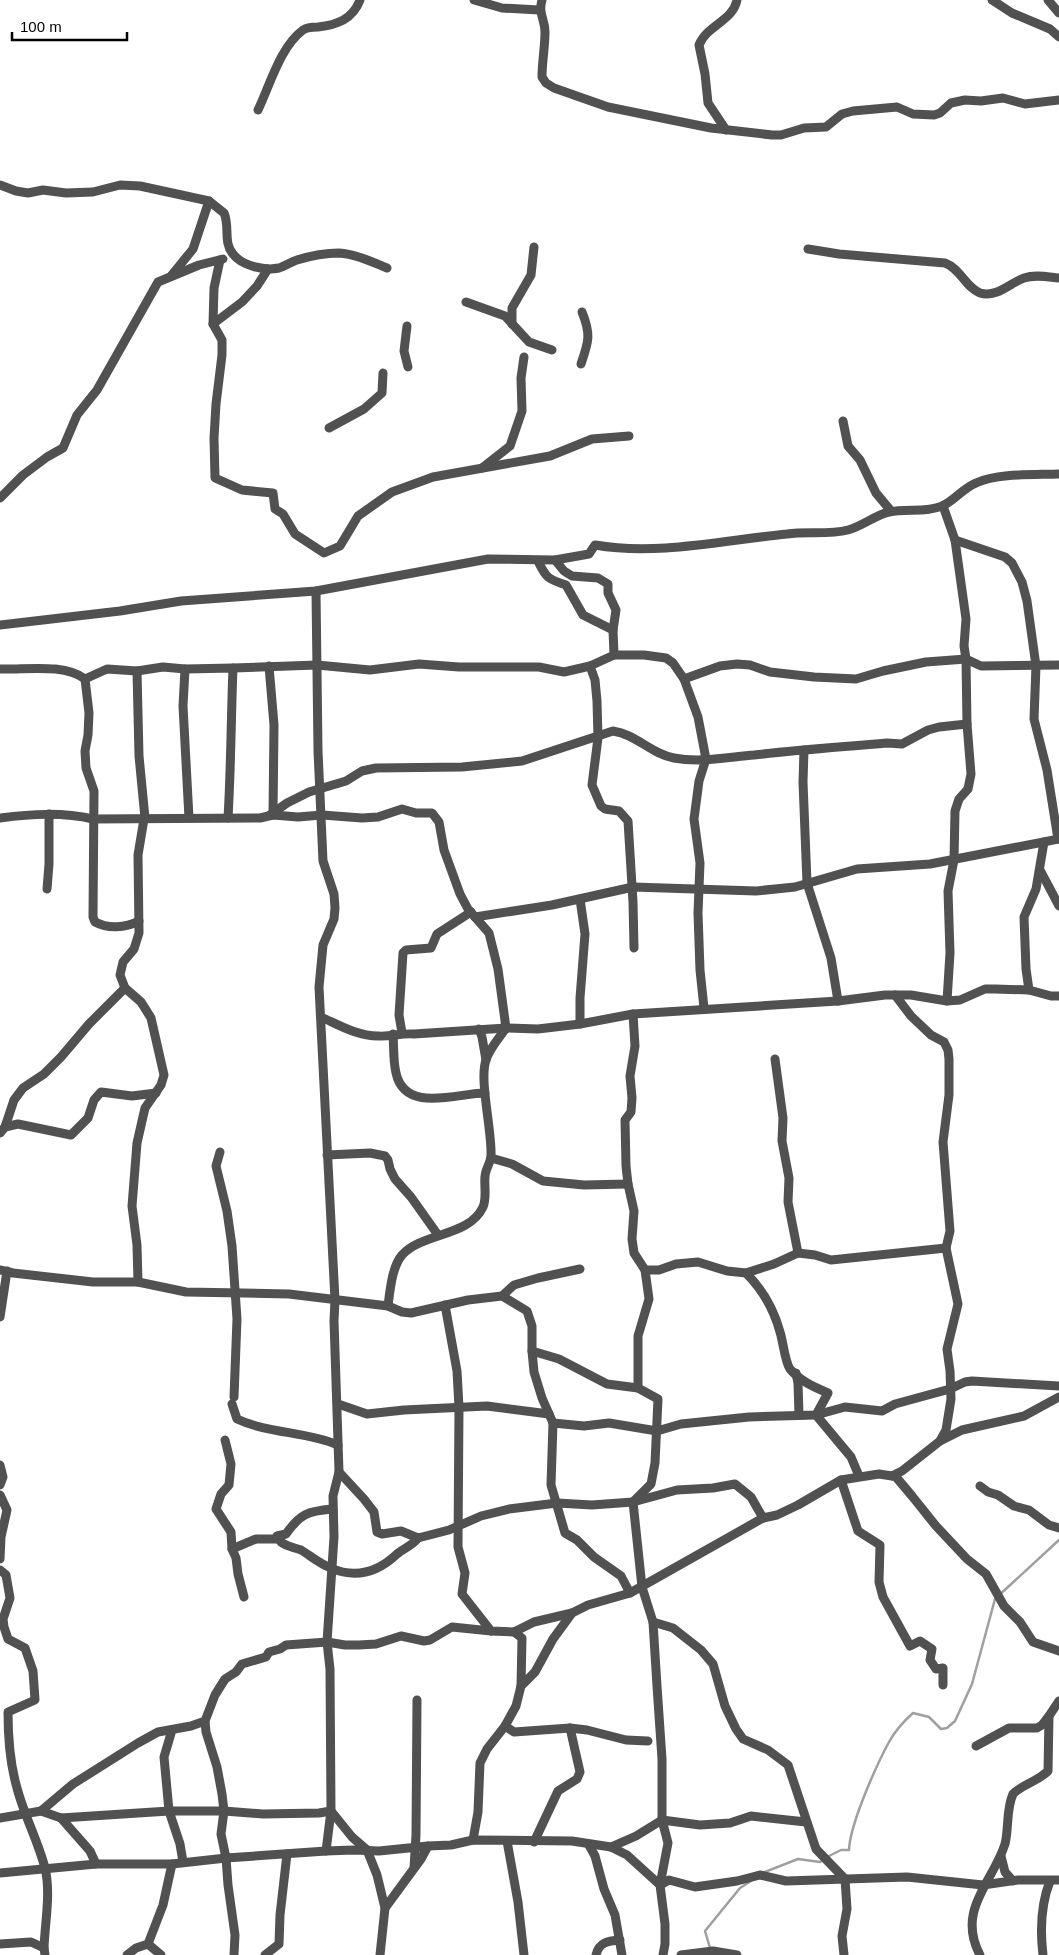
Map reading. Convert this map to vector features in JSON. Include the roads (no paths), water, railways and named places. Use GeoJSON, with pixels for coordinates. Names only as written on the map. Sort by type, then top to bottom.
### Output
{"type":"FeatureCollection","features":[{"type":"Feature","properties":{"kind":"street"},"geometry":{"type":"LineString","coordinates":[[258,110],[284,52],[302,30],[328,26],[348,18],[355,12],[360,0]]}},
{"type":"Feature","properties":{"kind":"street"},"geometry":{"type":"LineString","coordinates":[[474,0],[502,8],[539,10]]}},
{"type":"Feature","properties":{"kind":"street"},"geometry":{"type":"LineString","coordinates":[[542,0],[539,10],[546,32],[542,77],[546,83],[554,88],[608,107],[726,130],[781,135],[796,130],[826,127],[842,114],[853,111],[897,107],[913,114],[934,115],[955,102],[1003,98],[1025,104],[1059,100]]}},
{"type":"Feature","properties":{"kind":"street"},"geometry":{"type":"LineString","coordinates":[[726,130],[708,103],[699,44],[708,31],[733,12],[737,0]]}},
{"type":"Feature","properties":{"kind":"street"},"geometry":{"type":"LineString","coordinates":[[992,0],[1012,13],[1050,29],[1059,37]]}},
{"type":"Feature","properties":{"kind":"street"},"geometry":{"type":"LineString","coordinates":[[1048,0],[1059,13]]}},
{"type":"Feature","properties":{"kind":"street"},"geometry":{"type":"LineString","coordinates":[[0,184],[28,194],[43,190],[66,194],[93,192],[128,184],[209,202],[221,210],[226,217],[229,247],[233,255],[250,266],[268,269],[279,268],[296,260],[338,253],[368,260],[387,268]]}},
{"type":"Feature","properties":{"kind":"street"},"geometry":{"type":"LineString","coordinates":[[169,278],[193,249],[209,202]]}},
{"type":"Feature","properties":{"kind":"street"},"geometry":{"type":"LineString","coordinates":[[512,324],[512,308],[531,275],[534,247]]}},
{"type":"Feature","properties":{"kind":"street"},"geometry":{"type":"LineString","coordinates":[[808,249],[839,254],[945,263],[957,270],[970,288],[982,293],[994,293],[1023,278],[1032,276],[1059,278]]}},
{"type":"Feature","properties":{"kind":"street"},"geometry":{"type":"LineString","coordinates":[[0,498],[23,475],[63,448],[77,415],[97,390],[153,294],[155,286],[161,280],[199,265],[233,255]]}},
{"type":"Feature","properties":{"kind":"street"},"geometry":{"type":"LineString","coordinates":[[220,260],[214,288],[214,324],[222,340],[214,438],[215,478],[242,490],[273,493],[275,509],[283,514],[295,534],[324,553],[340,546],[358,516],[392,492],[432,477],[509,465],[550,456],[592,439],[629,436]]}},
{"type":"Feature","properties":{"kind":"street"},"geometry":{"type":"LineString","coordinates":[[214,324],[242,302],[257,286],[268,269]]}},
{"type":"Feature","properties":{"kind":"street"},"geometry":{"type":"LineString","coordinates":[[466,302],[505,316],[529,342],[552,350]]}},
{"type":"Feature","properties":{"kind":"street"},"geometry":{"type":"LineString","coordinates":[[581,364],[588,345],[588,328],[582,312]]}},
{"type":"Feature","properties":{"kind":"street"},"geometry":{"type":"LineString","coordinates":[[407,326],[404,350],[408,367]]}},
{"type":"Feature","properties":{"kind":"street"},"geometry":{"type":"LineString","coordinates":[[482,468],[510,446],[522,411],[521,378],[524,357]]}},
{"type":"Feature","properties":{"kind":"street"},"geometry":{"type":"LineString","coordinates":[[329,428],[364,408],[382,393],[383,373]]}},
{"type":"Feature","properties":{"kind":"street"},"geometry":{"type":"LineString","coordinates":[[843,421],[848,446],[860,460],[876,494],[891,511]]}},
{"type":"Feature","properties":{"kind":"street"},"geometry":{"type":"LineString","coordinates":[[0,625],[120,611],[181,600],[316,591],[488,559],[555,560],[589,554],[595,545],[611,548],[660,548],[789,533],[811,534],[846,531],[891,511],[943,506],[964,489],[978,482],[1013,476],[1059,474]]}},
{"type":"Feature","properties":{"kind":"street"},"geometry":{"type":"LineString","coordinates":[[943,506],[954,540],[966,619],[964,646],[971,774],[968,789],[960,799],[955,811],[954,860],[948,892],[950,953],[947,1001]]}},
{"type":"Feature","properties":{"kind":"street"},"geometry":{"type":"LineString","coordinates":[[485,1093],[435,1099],[420,1097],[407,1091],[399,1082],[396,1073],[403,952],[406,950],[431,948],[438,934],[473,915],[580,899],[633,887],[699,891],[756,891],[795,887],[857,869],[930,864],[1059,839],[1047,770],[1034,719],[1036,666],[1027,601],[1022,582],[1012,563],[1005,557],[995,552],[954,540]]}},
{"type":"Feature","properties":{"kind":"street"},"geometry":{"type":"LineString","coordinates":[[555,560],[569,574],[598,578],[608,584],[608,593],[616,610],[613,630],[614,655]]}},
{"type":"Feature","properties":{"kind":"street"},"geometry":{"type":"LineString","coordinates":[[538,561],[544,574],[551,581],[566,585],[583,615],[613,630]]}},
{"type":"Feature","properties":{"kind":"street"},"geometry":{"type":"LineString","coordinates":[[316,591],[322,861],[334,894],[335,908],[334,919],[323,945],[319,987],[335,1300],[339,1472],[332,1509],[334,1537],[327,1642],[330,1669],[331,1811],[326,1851]]}},
{"type":"Feature","properties":{"kind":"street"},"geometry":{"type":"LineString","coordinates":[[84,679],[106,669],[137,671],[163,667],[185,669],[317,665],[370,670],[419,664],[459,667],[539,667],[564,672],[590,666],[614,655],[644,655],[666,658],[673,663],[684,679],[698,717],[706,759],[699,780],[694,819],[700,863],[700,970],[704,1008]]}},
{"type":"Feature","properties":{"kind":"street"},"geometry":{"type":"LineString","coordinates":[[684,679],[720,666],[737,664],[750,665],[770,672],[856,679],[926,662],[966,659],[981,666],[1059,665]]}},
{"type":"Feature","properties":{"kind":"street"},"geometry":{"type":"LineString","coordinates":[[270,666],[274,740],[273,815]]}},
{"type":"Feature","properties":{"kind":"street"},"geometry":{"type":"LineString","coordinates":[[590,666],[595,680],[598,738],[592,786],[604,810],[619,811],[628,821],[633,887],[634,948]]}},
{"type":"Feature","properties":{"kind":"street"},"geometry":{"type":"LineString","coordinates":[[966,675],[981,666]]}},
{"type":"Feature","properties":{"kind":"street"},"geometry":{"type":"LineString","coordinates":[[228,818],[233,668]]}},
{"type":"Feature","properties":{"kind":"street"},"geometry":{"type":"LineString","coordinates":[[0,669],[57,669],[78,673],[84,679],[89,713],[85,751],[86,768],[94,791],[93,917],[95,922],[108,927],[126,926],[138,921]]}},
{"type":"Feature","properties":{"kind":"street"},"geometry":{"type":"LineString","coordinates":[[185,669],[183,706],[189,818]]}},
{"type":"Feature","properties":{"kind":"street"},"geometry":{"type":"LineString","coordinates":[[137,671],[139,756],[145,819],[138,855],[139,933],[134,949],[125,957],[120,975],[124,988],[140,1002],[151,1018],[164,1075],[162,1085],[145,1108],[136,1153],[132,1206],[137,1245],[138,1282]]}},
{"type":"Feature","properties":{"kind":"street"},"geometry":{"type":"LineString","coordinates":[[0,818],[29,814],[49,814],[76,815],[93,819],[260,818],[273,815],[287,804],[320,788],[346,781],[362,771],[376,768],[462,767],[522,761],[598,738],[612,731],[622,732],[656,751],[674,758],[706,759],[887,743],[902,744],[934,728],[967,724]]}},
{"type":"Feature","properties":{"kind":"street"},"geometry":{"type":"LineString","coordinates":[[804,750],[803,782],[808,883],[832,958],[838,1001]]}},
{"type":"Feature","properties":{"kind":"street"},"geometry":{"type":"LineString","coordinates":[[262,816],[298,817],[322,815],[362,818],[378,817],[402,809],[416,813],[432,813],[439,822],[444,850],[460,894],[473,915],[489,933],[498,969],[506,1028],[486,1060]]}},
{"type":"Feature","properties":{"kind":"street"},"geometry":{"type":"LineString","coordinates":[[47,889],[49,814]]}},
{"type":"Feature","properties":{"kind":"street"},"geometry":{"type":"LineString","coordinates":[[1029,990],[1026,969],[1024,917],[1036,889],[1044,842]]}},
{"type":"Feature","properties":{"kind":"street"},"geometry":{"type":"LineString","coordinates":[[1040,870],[1059,906]]}},
{"type":"Feature","properties":{"kind":"street"},"geometry":{"type":"LineString","coordinates":[[580,899],[586,934],[580,998],[580,1024]]}},
{"type":"Feature","properties":{"kind":"street"},"geometry":{"type":"LineString","coordinates":[[3,1130],[14,1100],[23,1088],[50,1068],[124,988]]}},
{"type":"Feature","properties":{"kind":"street"},"geometry":{"type":"LineString","coordinates":[[321,1017],[354,1032],[380,1036],[397,1033],[414,1034],[479,1029],[538,1029],[580,1024],[633,1014],[838,1001],[896,995],[911,995],[947,1001],[960,1000],[985,989],[1029,990],[1051,996],[1059,996]]}},
{"type":"Feature","properties":{"kind":"street"},"geometry":{"type":"LineString","coordinates":[[896,995],[911,1016],[931,1035],[944,1042],[948,1050],[950,1095],[943,1142],[950,1231],[946,1248],[958,1304],[946,1349],[950,1370],[951,1399],[946,1430],[940,1442]]}},
{"type":"Feature","properties":{"kind":"street"},"geometry":{"type":"LineString","coordinates":[[633,1014],[635,1046],[630,1076],[632,1098],[630,1112],[626,1120],[628,1184],[634,1211],[632,1239],[634,1254],[645,1270],[650,1299],[638,1336],[638,1388]]}},
{"type":"Feature","properties":{"kind":"street"},"geometry":{"type":"LineString","coordinates":[[388,1306],[391,1284],[401,1256],[409,1249],[475,1218],[481,1210],[485,1198],[485,1171],[491,1158],[485,1093],[486,1060],[479,1029]]}},
{"type":"Feature","properties":{"kind":"street"},"geometry":{"type":"LineString","coordinates":[[776,1059],[783,1118],[782,1141],[789,1178],[788,1202],[798,1253]]}},
{"type":"Feature","properties":{"kind":"street"},"geometry":{"type":"LineString","coordinates":[[3,1130],[18,1124],[25,1127],[72,1135],[88,1118],[94,1100],[101,1092],[132,1096],[156,1093]]}},
{"type":"Feature","properties":{"kind":"street"},"geometry":{"type":"LineString","coordinates":[[220,1152],[216,1166],[227,1211],[238,1318],[233,1400],[236,1419],[252,1426],[310,1436],[338,1445]]}},
{"type":"Feature","properties":{"kind":"street"},"geometry":{"type":"LineString","coordinates":[[327,1155],[370,1153],[385,1156],[395,1179],[411,1197],[438,1235]]}},
{"type":"Feature","properties":{"kind":"street"},"geometry":{"type":"LineString","coordinates":[[491,1158],[512,1164],[543,1181],[584,1185],[628,1184]]}},
{"type":"Feature","properties":{"kind":"street"},"geometry":{"type":"LineString","coordinates":[[645,1270],[659,1270],[676,1264],[698,1262],[727,1271],[746,1273],[774,1264],[798,1253],[815,1255],[831,1260],[946,1248]]}},
{"type":"Feature","properties":{"kind":"street"},"geometry":{"type":"LineString","coordinates":[[0,1317],[4,1270],[13,1274],[93,1282],[138,1282],[186,1292],[289,1294],[388,1306],[410,1313],[468,1300],[502,1296],[514,1285],[580,1269]]}},
{"type":"Feature","properties":{"kind":"street"},"geometry":{"type":"LineString","coordinates":[[746,1273],[758,1285],[768,1304],[780,1331],[789,1368],[805,1383],[828,1393],[816,1415]]}},
{"type":"Feature","properties":{"kind":"street"},"geometry":{"type":"LineString","coordinates":[[502,1296],[527,1311],[532,1326],[534,1372],[542,1398],[553,1423],[551,1484],[565,1533],[577,1540],[594,1557],[621,1576],[630,1593]]}},
{"type":"Feature","properties":{"kind":"street"},"geometry":{"type":"LineString","coordinates":[[445,1305],[457,1370],[460,1407],[458,1547],[465,1573],[462,1594],[491,1631]]}},
{"type":"Feature","properties":{"kind":"street"},"geometry":{"type":"LineString","coordinates":[[532,1351],[558,1359],[607,1384],[638,1388],[658,1399],[655,1463],[651,1484],[634,1502],[638,1565],[642,1588],[653,1622],[662,1759],[662,1820],[668,1848],[660,1885],[665,1924],[663,1955]]}},
{"type":"Feature","properties":{"kind":"street"},"geometry":{"type":"LineString","coordinates":[[796,1374],[799,1415]]}},
{"type":"Feature","properties":{"kind":"street"},"geometry":{"type":"LineString","coordinates":[[553,1423],[584,1426],[609,1423],[657,1431],[681,1424],[749,1417],[816,1415],[845,1407],[882,1411],[895,1404],[972,1381],[1059,1386]]}},
{"type":"Feature","properties":{"kind":"street"},"geometry":{"type":"LineString","coordinates":[[892,1476],[902,1471],[940,1442],[962,1430],[1024,1416],[1059,1397]]}},
{"type":"Feature","properties":{"kind":"street"},"geometry":{"type":"LineString","coordinates":[[338,1404],[367,1414],[404,1410],[487,1406],[549,1414]]}},
{"type":"Feature","properties":{"kind":"street"},"geometry":{"type":"LineString","coordinates":[[816,1415],[851,1457],[859,1476]]}},
{"type":"Feature","properties":{"kind":"street"},"geometry":{"type":"LineString","coordinates":[[225,1440],[231,1464],[229,1485],[221,1494],[216,1509],[231,1532],[232,1549],[236,1558],[244,1597]]}},
{"type":"Feature","properties":{"kind":"street"},"geometry":{"type":"LineString","coordinates":[[0,1465],[3,1477],[0,1486]]}},
{"type":"Feature","properties":{"kind":"street"},"geometry":{"type":"LineString","coordinates":[[339,1472],[374,1512],[377,1532],[382,1534],[401,1531],[418,1538],[459,1527],[481,1516],[509,1508],[557,1503],[592,1505],[634,1502],[677,1490],[713,1488],[735,1484],[750,1497],[763,1518]]}},
{"type":"Feature","properties":{"kind":"street"},"geometry":{"type":"LineString","coordinates":[[234,1955],[235,1935],[226,1858],[221,1834],[224,1811],[217,1767],[206,1732],[205,1720],[215,1695],[225,1679],[236,1672],[242,1664],[260,1660],[266,1657],[269,1652],[286,1645],[327,1642],[345,1646],[376,1644],[401,1636],[424,1641],[430,1640],[452,1627],[514,1632],[534,1622],[572,1613],[588,1605],[642,1588],[763,1518],[777,1515],[798,1505],[841,1480],[879,1474],[896,1477],[936,1526],[967,1559],[986,1574],[1004,1606],[1020,1622],[1033,1642],[1059,1651]]}},
{"type":"Feature","properties":{"kind":"street"},"geometry":{"type":"LineString","coordinates":[[841,1480],[858,1530],[880,1545],[879,1582],[889,1610],[910,1646],[920,1641],[932,1649],[930,1660],[936,1669],[943,1668],[943,1685]]}},
{"type":"Feature","properties":{"kind":"street"},"geometry":{"type":"LineString","coordinates":[[980,1486],[1014,1506],[1029,1510],[1048,1524],[1059,1528]]}},
{"type":"Feature","properties":{"kind":"street"},"geometry":{"type":"LineString","coordinates":[[0,1496],[8,1510],[1,1537],[0,1559]]}},
{"type":"Feature","properties":{"kind":"street"},"geometry":{"type":"LineString","coordinates":[[277,1536],[286,1534],[296,1520],[305,1514],[316,1510],[332,1509]]}},
{"type":"Feature","properties":{"kind":"street"},"geometry":{"type":"LineString","coordinates":[[232,1549],[256,1539],[278,1539],[281,1543],[302,1551],[332,1569],[357,1574],[374,1571],[389,1563],[400,1552],[412,1546],[418,1538]]}},
{"type":"Feature","properties":{"kind":"street"},"geometry":{"type":"LineString","coordinates":[[0,1944],[30,1942],[44,1951],[47,1904],[45,1868],[17,1788],[9,1750],[4,1710],[35,1700],[33,1672],[25,1648],[8,1639],[4,1627],[3,1619],[10,1598],[2,1574]]}},
{"type":"Feature","properties":{"kind":"street"},"geometry":{"type":"LineString","coordinates":[[521,1686],[535,1672],[552,1639],[572,1613]]}},
{"type":"Feature","properties":{"kind":"street"},"geometry":{"type":"LineString","coordinates":[[653,1622],[673,1628],[701,1650],[713,1664],[725,1706],[743,1739],[768,1750],[788,1765],[816,1849],[845,1879],[847,1909],[842,1936],[844,1955]]}},
{"type":"Feature","properties":{"kind":"street"},"geometry":{"type":"LineString","coordinates":[[473,1840],[478,1812],[480,1763],[487,1749],[505,1726],[516,1706],[521,1686],[522,1638],[514,1632]]}},
{"type":"Feature","properties":{"kind":"street"},"geometry":{"type":"LineString","coordinates":[[414,1868],[416,1700]]}},
{"type":"Feature","properties":{"kind":"street"},"geometry":{"type":"LineString","coordinates":[[976,1746],[1009,1728],[1037,1728],[1042,1725],[1059,1701]]}},
{"type":"Feature","properties":{"kind":"street"},"geometry":{"type":"LineString","coordinates":[[980,1955],[972,1922],[983,1886],[1001,1856],[1006,1841],[1010,1799],[1013,1794],[1052,1770],[1049,1716]]}},
{"type":"Feature","properties":{"kind":"street"},"geometry":{"type":"LineString","coordinates":[[41,1812],[73,1784],[138,1743],[158,1732],[172,1730],[205,1720]]}},
{"type":"Feature","properties":{"kind":"street"},"geometry":{"type":"LineString","coordinates":[[505,1726],[514,1732],[570,1728],[587,1730],[626,1740],[648,1740]]}},
{"type":"Feature","properties":{"kind":"street"},"geometry":{"type":"LineString","coordinates":[[534,1842],[558,1791],[577,1779],[580,1772],[570,1728]]}},
{"type":"Feature","properties":{"kind":"street"},"geometry":{"type":"LineString","coordinates":[[172,1730],[164,1758],[169,1811],[184,1862]]}},
{"type":"Feature","properties":{"kind":"street"},"geometry":{"type":"LineString","coordinates":[[0,1818],[41,1812],[61,1818],[169,1811],[224,1811],[263,1814],[331,1811]]}},
{"type":"Feature","properties":{"kind":"street"},"geometry":{"type":"LineString","coordinates":[[331,1811],[352,1837],[367,1850],[377,1875],[385,1908],[380,1955]]}},
{"type":"Feature","properties":{"kind":"street"},"geometry":{"type":"LineString","coordinates":[[611,1846],[636,1836],[662,1820],[700,1825],[730,1823],[752,1816],[806,1822]]}},
{"type":"Feature","properties":{"kind":"street"},"geometry":{"type":"LineString","coordinates":[[61,1818],[90,1851],[96,1864]]}},
{"type":"Feature","properties":{"kind":"street"},"geometry":{"type":"LineString","coordinates":[[0,1873],[96,1864],[172,1864],[326,1851],[379,1851],[428,1846],[451,1846],[473,1840],[572,1841],[589,1845],[611,1846],[627,1854],[660,1885]]}},
{"type":"Feature","properties":{"kind":"street"},"geometry":{"type":"LineString","coordinates":[[507,1841],[518,1902],[524,1955]]}},
{"type":"Feature","properties":{"kind":"street"},"geometry":{"type":"LineString","coordinates":[[589,1845],[595,1856],[604,1889],[615,1915],[622,1955]]}},
{"type":"Feature","properties":{"kind":"street"},"geometry":{"type":"LineString","coordinates":[[385,1908],[428,1846]]}},
{"type":"Feature","properties":{"kind":"street"},"geometry":{"type":"LineString","coordinates":[[265,1955],[279,1944],[280,1914],[287,1854]]}},
{"type":"Feature","properties":{"kind":"street"},"geometry":{"type":"LineString","coordinates":[[1001,1856],[1005,1872],[1013,1881]]}},
{"type":"Feature","properties":{"kind":"street"},"geometry":{"type":"LineString","coordinates":[[148,1944],[163,1905],[172,1864]]}},
{"type":"Feature","properties":{"kind":"street"},"geometry":{"type":"LineString","coordinates":[[660,1885],[669,1880],[695,1887],[737,1881],[760,1874],[786,1881],[907,1878],[983,1886],[1013,1881],[1054,1880]]}},
{"type":"Feature","properties":{"kind":"street"},"geometry":{"type":"LineString","coordinates":[[1043,1955],[1041,1937],[1045,1893],[1054,1880]]}},
{"type":"Feature","properties":{"kind":"street"},"geometry":{"type":"LineString","coordinates":[[596,1955],[597,1949],[606,1941],[620,1940]]}},
{"type":"Feature","properties":{"kind":"street"},"geometry":{"type":"LineString","coordinates":[[127,1955],[136,1948],[148,1944]]}},
{"type":"Feature","properties":{"kind":"street"},"geometry":{"type":"LineString","coordinates":[[148,1944],[161,1955]]}},
{"type":"Feature","properties":{"kind":"street"},"geometry":{"type":"LineString","coordinates":[[681,1955],[713,1951],[737,1955]]}},
{"type":"Feature","properties":{"kind":"waterway"},"geometry":{"type":"LineString","coordinates":[[827,1857],[841,1850],[849,1850],[854,1826],[877,1765],[889,1742],[903,1723],[913,1713],[929,1717],[941,1729],[947,1728],[955,1721],[972,1684],[995,1599],[1059,1540]]}},
{"type":"Feature","properties":{"kind":"waterway"},"geometry":{"type":"LineString","coordinates":[[762,1873],[798,1859],[820,1862],[823,1860]]}},
{"type":"Feature","properties":{"kind":"waterway"},"geometry":{"type":"LineString","coordinates":[[710,1948],[705,1931],[740,1888],[751,1881]]}}]}
